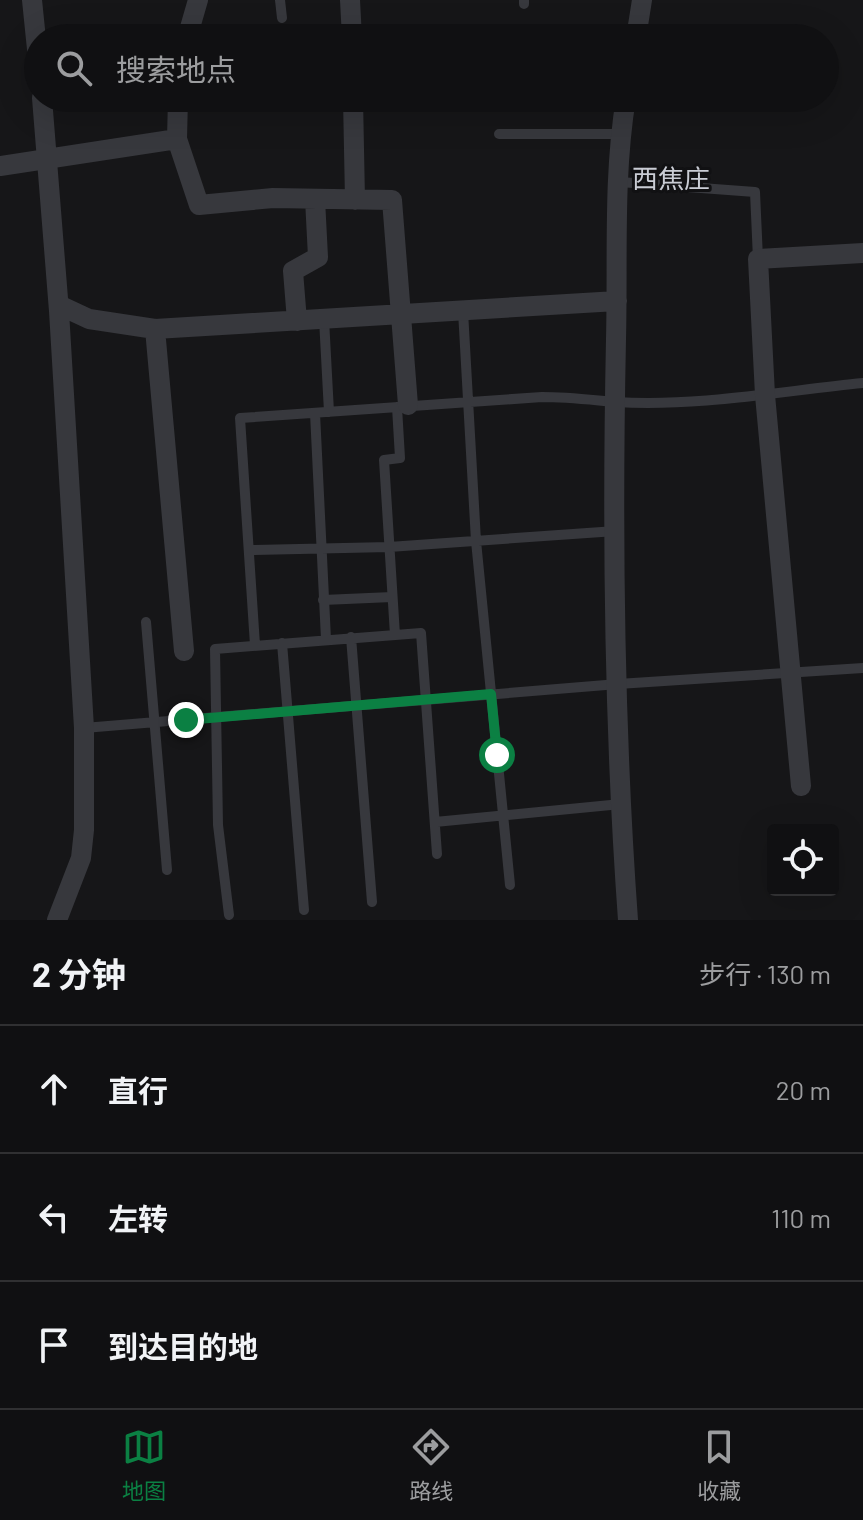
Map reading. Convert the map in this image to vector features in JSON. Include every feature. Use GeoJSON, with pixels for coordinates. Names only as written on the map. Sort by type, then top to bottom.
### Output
{"type":"FeatureCollection","features":[{"type":"Feature","properties":{"kind":"street"},"geometry":{"type":"LineString","coordinates":[[32,0],[34,24]]}},
{"type":"Feature","properties":{"kind":"street"},"geometry":{"type":"LineString","coordinates":[[350,0],[351,24]]}},
{"type":"Feature","properties":{"kind":"street"},"geometry":{"type":"LineString","coordinates":[[638,24],[642,0]]}},
{"type":"Feature","properties":{"kind":"street"},"geometry":{"type":"LineString","coordinates":[[189,24],[192,4]]}},
{"type":"Feature","properties":{"kind":"street"},"geometry":{"type":"LineString","coordinates":[[43,112],[59,305],[84,728],[81,858],[57,920]]}},
{"type":"Feature","properties":{"kind":"street"},"geometry":{"type":"LineString","coordinates":[[178,112],[177,139],[199,205],[273,198],[392,200],[401,315],[402,406]]}},
{"type":"Feature","properties":{"kind":"street"},"geometry":{"type":"LineString","coordinates":[[353,112],[355,200]]}},
{"type":"Feature","properties":{"kind":"street"},"geometry":{"type":"LineString","coordinates":[[625,112],[620,182],[615,402],[621,804],[628,920]]}},
{"type":"Feature","properties":{"kind":"street"},"geometry":{"type":"LineString","coordinates":[[0,166],[177,139]]}},
{"type":"Feature","properties":{"kind":"street"},"geometry":{"type":"LineString","coordinates":[[297,321],[293,271],[318,257],[315,199]]}},
{"type":"Feature","properties":{"kind":"street"},"geometry":{"type":"LineString","coordinates":[[801,786],[765,395],[758,259],[863,253]]}},
{"type":"Feature","properties":{"kind":"street"},"geometry":{"type":"LineString","coordinates":[[59,305],[89,319],[155,329],[617,301]]}},
{"type":"Feature","properties":{"kind":"street"},"geometry":{"type":"LineString","coordinates":[[155,329],[184,651]]}},
{"type":"Feature","properties":{"kind":"lane"},"geometry":{"type":"LineString","coordinates":[[280,0],[282,18]]}},
{"type":"Feature","properties":{"kind":"lane"},"geometry":{"type":"LineString","coordinates":[[499,134],[623,134]]}},
{"type":"Feature","properties":{"kind":"lane"},"geometry":{"type":"LineString","coordinates":[[620,182],[755,192],[758,259]]}},
{"type":"Feature","properties":{"kind":"lane"},"geometry":{"type":"LineString","coordinates":[[463,311],[476,541],[510,885]]}},
{"type":"Feature","properties":{"kind":"lane"},"geometry":{"type":"LineString","coordinates":[[324,319],[329,412]]}},
{"type":"Feature","properties":{"kind":"lane"},"geometry":{"type":"LineString","coordinates":[[255,645],[240,418],[555,397],[592,397],[615,402],[765,395],[863,383]]}},
{"type":"Feature","properties":{"kind":"lane"},"geometry":{"type":"LineString","coordinates":[[395,635],[384,460],[400,458],[402,406]]}},
{"type":"Feature","properties":{"kind":"lane"},"geometry":{"type":"LineString","coordinates":[[315,413],[321,521],[319,549],[326,639]]}},
{"type":"Feature","properties":{"kind":"lane"},"geometry":{"type":"LineString","coordinates":[[251,550],[389,547],[616,531]]}},
{"type":"Feature","properties":{"kind":"lane"},"geometry":{"type":"LineString","coordinates":[[323,600],[392,597]]}},
{"type":"Feature","properties":{"kind":"lane"},"geometry":{"type":"LineString","coordinates":[[146,622],[167,870]]}},
{"type":"Feature","properties":{"kind":"lane"},"geometry":{"type":"LineString","coordinates":[[229,915],[218,825],[215,649],[421,633],[437,854]]}},
{"type":"Feature","properties":{"kind":"lane"},"geometry":{"type":"LineString","coordinates":[[351,637],[372,902]]}},
{"type":"Feature","properties":{"kind":"lane"},"geometry":{"type":"LineString","coordinates":[[282,643],[304,910]]}},
{"type":"Feature","properties":{"kind":"lane"},"geometry":{"type":"LineString","coordinates":[[84,728],[618,684],[863,668]]}},
{"type":"Feature","properties":{"kind":"lane"},"geometry":{"type":"LineString","coordinates":[[435,822],[621,804]]}},
{"type":"Feature","properties":{"kind":"district","name":"西焦庄"},"geometry":{"type":"Point","coordinates":[671,177]}},
{"type":"Feature","properties":{"kind":"route"},"geometry":{"type":"LineString","coordinates":[[186,720],[491,694],[497,755]]}}]}
